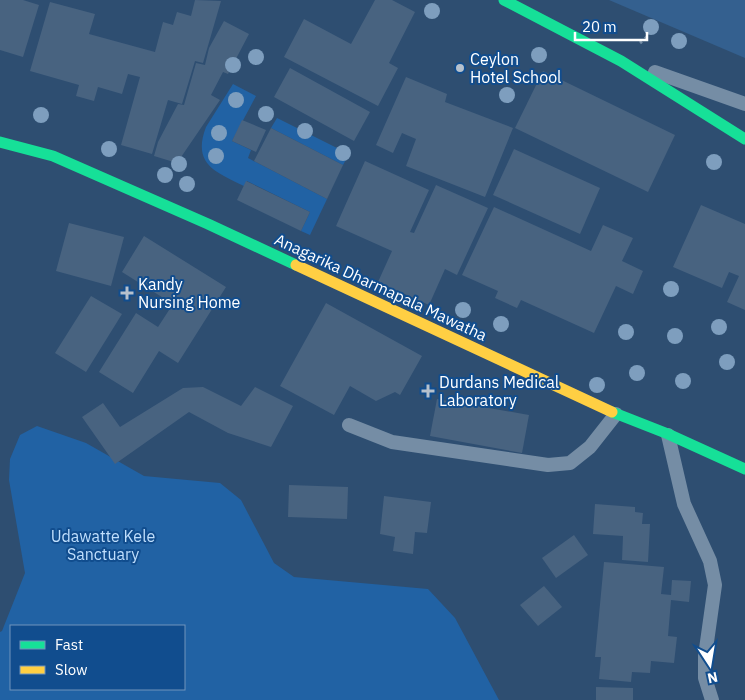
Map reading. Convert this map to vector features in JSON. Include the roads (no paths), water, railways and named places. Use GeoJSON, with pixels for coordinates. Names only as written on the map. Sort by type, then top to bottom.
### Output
{"type":"FeatureCollection","features":[{"type":"Feature","properties":{"kind":"main road"},"geometry":{"type":"LineString","coordinates":[[504,0],[621,61],[745,139]]}},
{"type":"Feature","properties":{"kind":"main road","name":"Anagarika Dharmapala Mawatha"},"geometry":{"type":"LineString","coordinates":[[0,142],[53,156],[616,414],[668,434],[745,469]]}},
{"type":"Feature","properties":{"kind":"lane"},"geometry":{"type":"LineString","coordinates":[[621,61],[745,104]]}},
{"type":"Feature","properties":{"kind":"lane"},"geometry":{"type":"LineString","coordinates":[[349,425],[392,442],[548,466],[570,462],[590,447],[616,414]]}},
{"type":"Feature","properties":{"kind":"lane"},"geometry":{"type":"LineString","coordinates":[[668,434],[684,504],[710,560],[715,585],[705,656],[704,678],[712,700]]}},
{"type":"Feature","properties":{"kind":"place","name":"Ceylon Hotel School"},"geometry":{"type":"Point","coordinates":[460,68]}},
{"type":"Feature","properties":{"kind":"place","name":"Kandy Nursing Home"},"geometry":{"type":"Point","coordinates":[127,293]}},
{"type":"Feature","properties":{"kind":"place","name":"Durdans Medical Laboratory"},"geometry":{"type":"Point","coordinates":[428,391]}},
{"type":"Feature","properties":{"kind":"park label","name":"Udawatte Kele Sanctuary"},"geometry":{"type":"Point","coordinates":[103,545]}}]}
